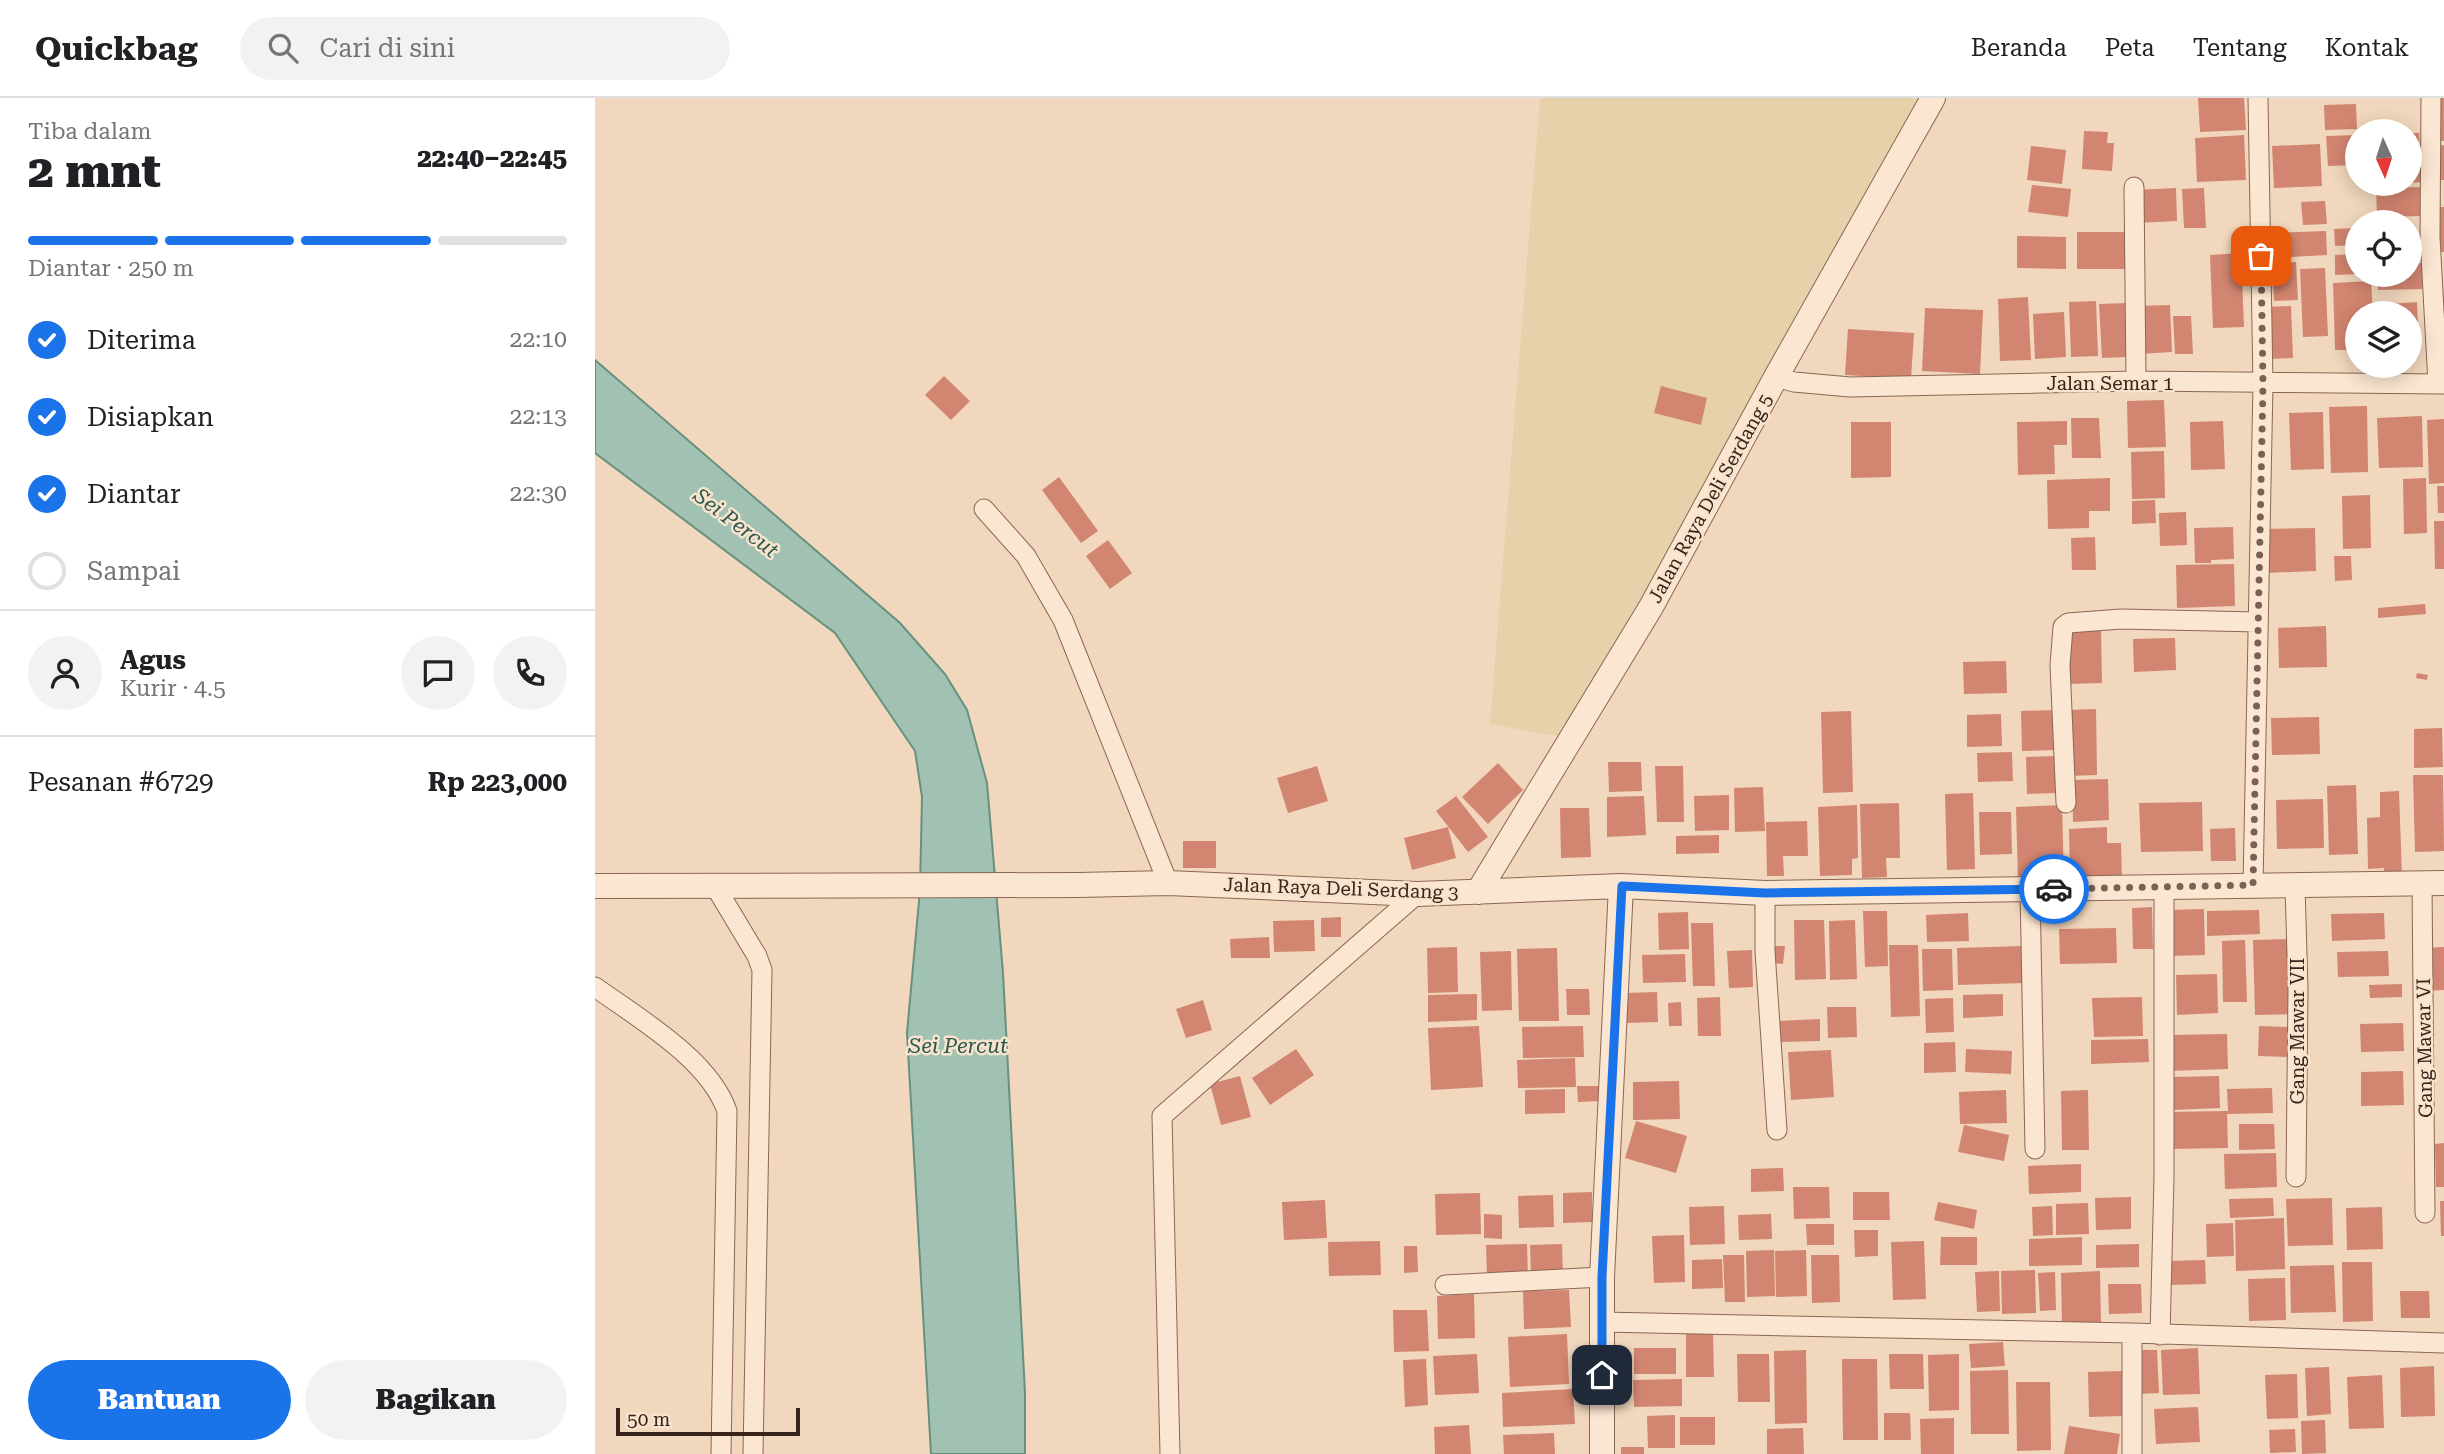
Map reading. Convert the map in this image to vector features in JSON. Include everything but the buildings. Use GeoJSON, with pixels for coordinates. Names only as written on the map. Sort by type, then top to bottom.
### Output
{"type":"FeatureCollection","features":[{"type":"Feature","properties":{"kind":"street","name":"Jalan Raya Deli Serdang 5"},"geometry":{"type":"LineString","coordinates":[[1478,892],[1785,380],[1933,98]]}},
{"type":"Feature","properties":{"kind":"street"},"geometry":{"type":"LineString","coordinates":[[2253,885],[2263,384],[2258,98]]}},
{"type":"Feature","properties":{"kind":"street"},"geometry":{"type":"LineString","coordinates":[[2431,98],[2430,237],[2441,384]]}},
{"type":"Feature","properties":{"kind":"street"},"geometry":{"type":"LineString","coordinates":[[2134,187],[2136,381]]}},
{"type":"Feature","properties":{"kind":"street","name":"Jalan Semar 1"},"geometry":{"type":"LineString","coordinates":[[1785,380],[1850,387],[2136,381],[2441,384]]}},
{"type":"Feature","properties":{"kind":"street"},"geometry":{"type":"LineString","coordinates":[[984,509],[1026,556],[1063,621],[1168,883]]}},
{"type":"Feature","properties":{"kind":"street"},"geometry":{"type":"LineString","coordinates":[[2066,803],[2060,665],[2063,627],[2068,622],[2121,619],[2258,622]]}},
{"type":"Feature","properties":{"kind":"street","name":"Jalan Raya Deli Serdang 3"},"geometry":{"type":"LineString","coordinates":[[595,886],[1168,883],[1417,894],[1622,886],[1765,893],[2433,883]]}},
{"type":"Feature","properties":{"kind":"street","name":"Gang Mawar VI"},"geometry":{"type":"LineString","coordinates":[[2425,1213],[2433,883]]}},
{"type":"Feature","properties":{"kind":"street","name":"Gang Mawar VII"},"geometry":{"type":"LineString","coordinates":[[2295,885],[2298,990],[2296,1177]]}},
{"type":"Feature","properties":{"kind":"street"},"geometry":{"type":"LineString","coordinates":[[723,886],[762,970],[753,1454]]}},
{"type":"Feature","properties":{"kind":"street"},"geometry":{"type":"LineString","coordinates":[[1602,1454],[1602,1277],[1622,886]]}},
{"type":"Feature","properties":{"kind":"street"},"geometry":{"type":"LineString","coordinates":[[2160,1335],[2164,1178],[2164,887]]}},
{"type":"Feature","properties":{"kind":"street"},"geometry":{"type":"LineString","coordinates":[[2030,889],[2035,1149]]}},
{"type":"Feature","properties":{"kind":"street"},"geometry":{"type":"LineString","coordinates":[[1765,893],[1765,951],[1777,1130]]}},
{"type":"Feature","properties":{"kind":"street"},"geometry":{"type":"LineString","coordinates":[[1170,1454],[1162,1116],[1417,894]]}},
{"type":"Feature","properties":{"kind":"street"},"geometry":{"type":"LineString","coordinates":[[595,987],[676,1046],[703,1074],[727,1111],[721,1454]]}},
{"type":"Feature","properties":{"kind":"street"},"geometry":{"type":"LineString","coordinates":[[1445,1285],[1602,1277]]}},
{"type":"Feature","properties":{"kind":"street"},"geometry":{"type":"LineString","coordinates":[[1602,1322],[2132,1333],[2444,1343]]}},
{"type":"Feature","properties":{"kind":"street"},"geometry":{"type":"LineString","coordinates":[[2132,1333],[2132,1454]]}},
{"type":"Feature","properties":{"kind":"shaded area"},"geometry":{"type":"Polygon","coordinates":[[[1540,98],[1941,98],[1572,739],[1490,724],[1540,98]]]}},
{"type":"Feature","properties":{"kind":"water","name":"Sei Percut"},"geometry":{"type":"Polygon","coordinates":[[[595,360],[900,623],[945,674],[967,710],[987,783],[1003,973],[1025,1393],[1025,1454],[931,1454],[907,1033],[920,890],[922,797],[915,751],[835,633],[595,453],[595,360]]]}},
{"type":"Feature","properties":{"kind":"way so far"},"geometry":{"type":"LineString","coordinates":[[2054,889],[2253,885],[2263,384],[2261,256]]}},
{"type":"Feature","properties":{"kind":"route"},"geometry":{"type":"LineString","coordinates":[[1602,1375],[1602,1277],[1622,886],[1765,893],[2054,889]]}}]}
